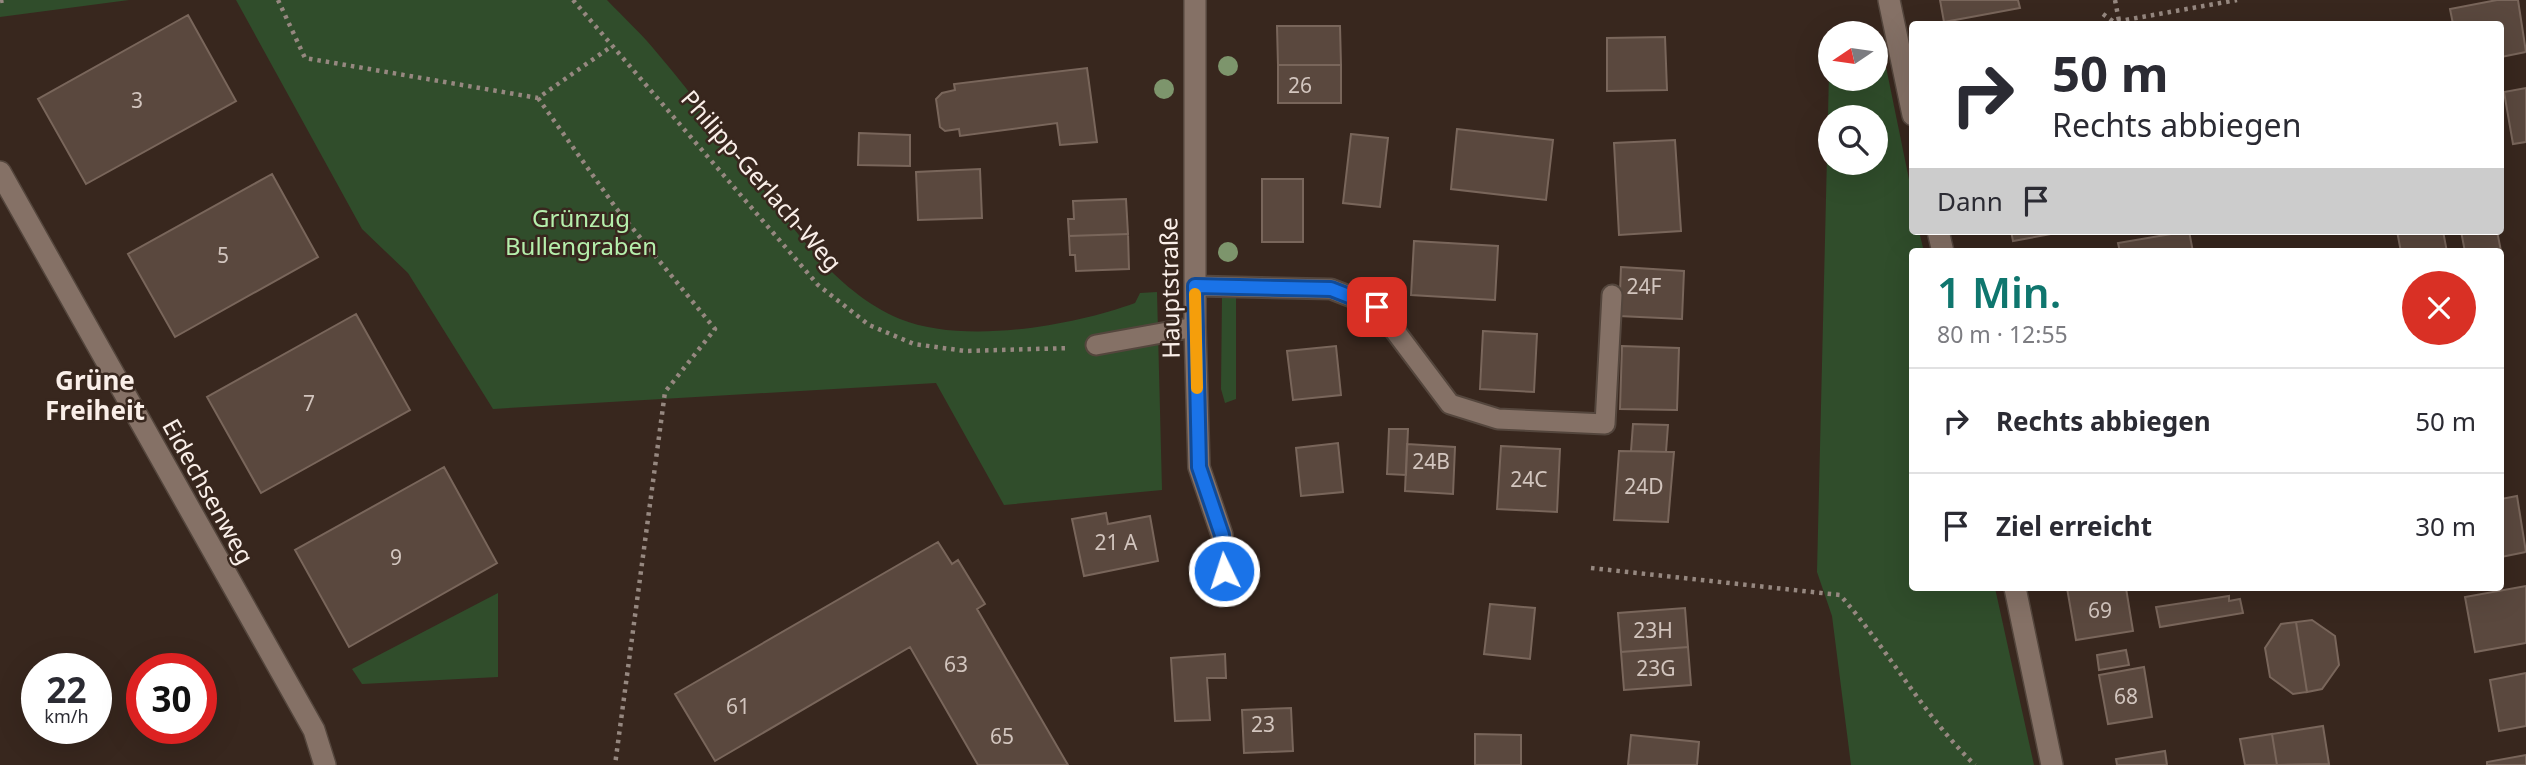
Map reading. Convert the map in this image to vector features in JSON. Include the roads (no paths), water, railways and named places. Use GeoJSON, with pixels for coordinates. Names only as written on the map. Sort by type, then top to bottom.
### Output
{"type":"FeatureCollection","features":[{"type":"Feature","properties":{"kind":"street","name":"Hauptstraße"},"geometry":{"type":"LineString","coordinates":[[1195,0],[1195,327],[1199,467],[1222,535],[1224,571]]}},
{"type":"Feature","properties":{"kind":"street"},"geometry":{"type":"LineString","coordinates":[[1889,0],[1909,96]]}},
{"type":"Feature","properties":{"kind":"street","name":"Eidechsenweg"},"geometry":{"type":"LineString","coordinates":[[0,172],[314,730],[325,765]]}},
{"type":"Feature","properties":{"kind":"street"},"geometry":{"type":"LineString","coordinates":[[2016,591],[2052,765]]}},
{"type":"Feature","properties":{"kind":"lane"},"geometry":{"type":"LineString","coordinates":[[1195,286],[1331,289],[1377,307],[1450,404],[1498,419],[1605,424],[1612,295]]}},
{"type":"Feature","properties":{"kind":"lane"},"geometry":{"type":"LineString","coordinates":[[1096,345],[1195,327]]}},
{"type":"Feature","properties":{"kind":"district","name":"Grüne Freiheit"},"geometry":{"type":"Point","coordinates":[95,395]}},
{"type":"Feature","properties":{"kind":"park label","name":"Grünzug Bullengraben"},"geometry":{"type":"Point","coordinates":[581,231]}}]}
